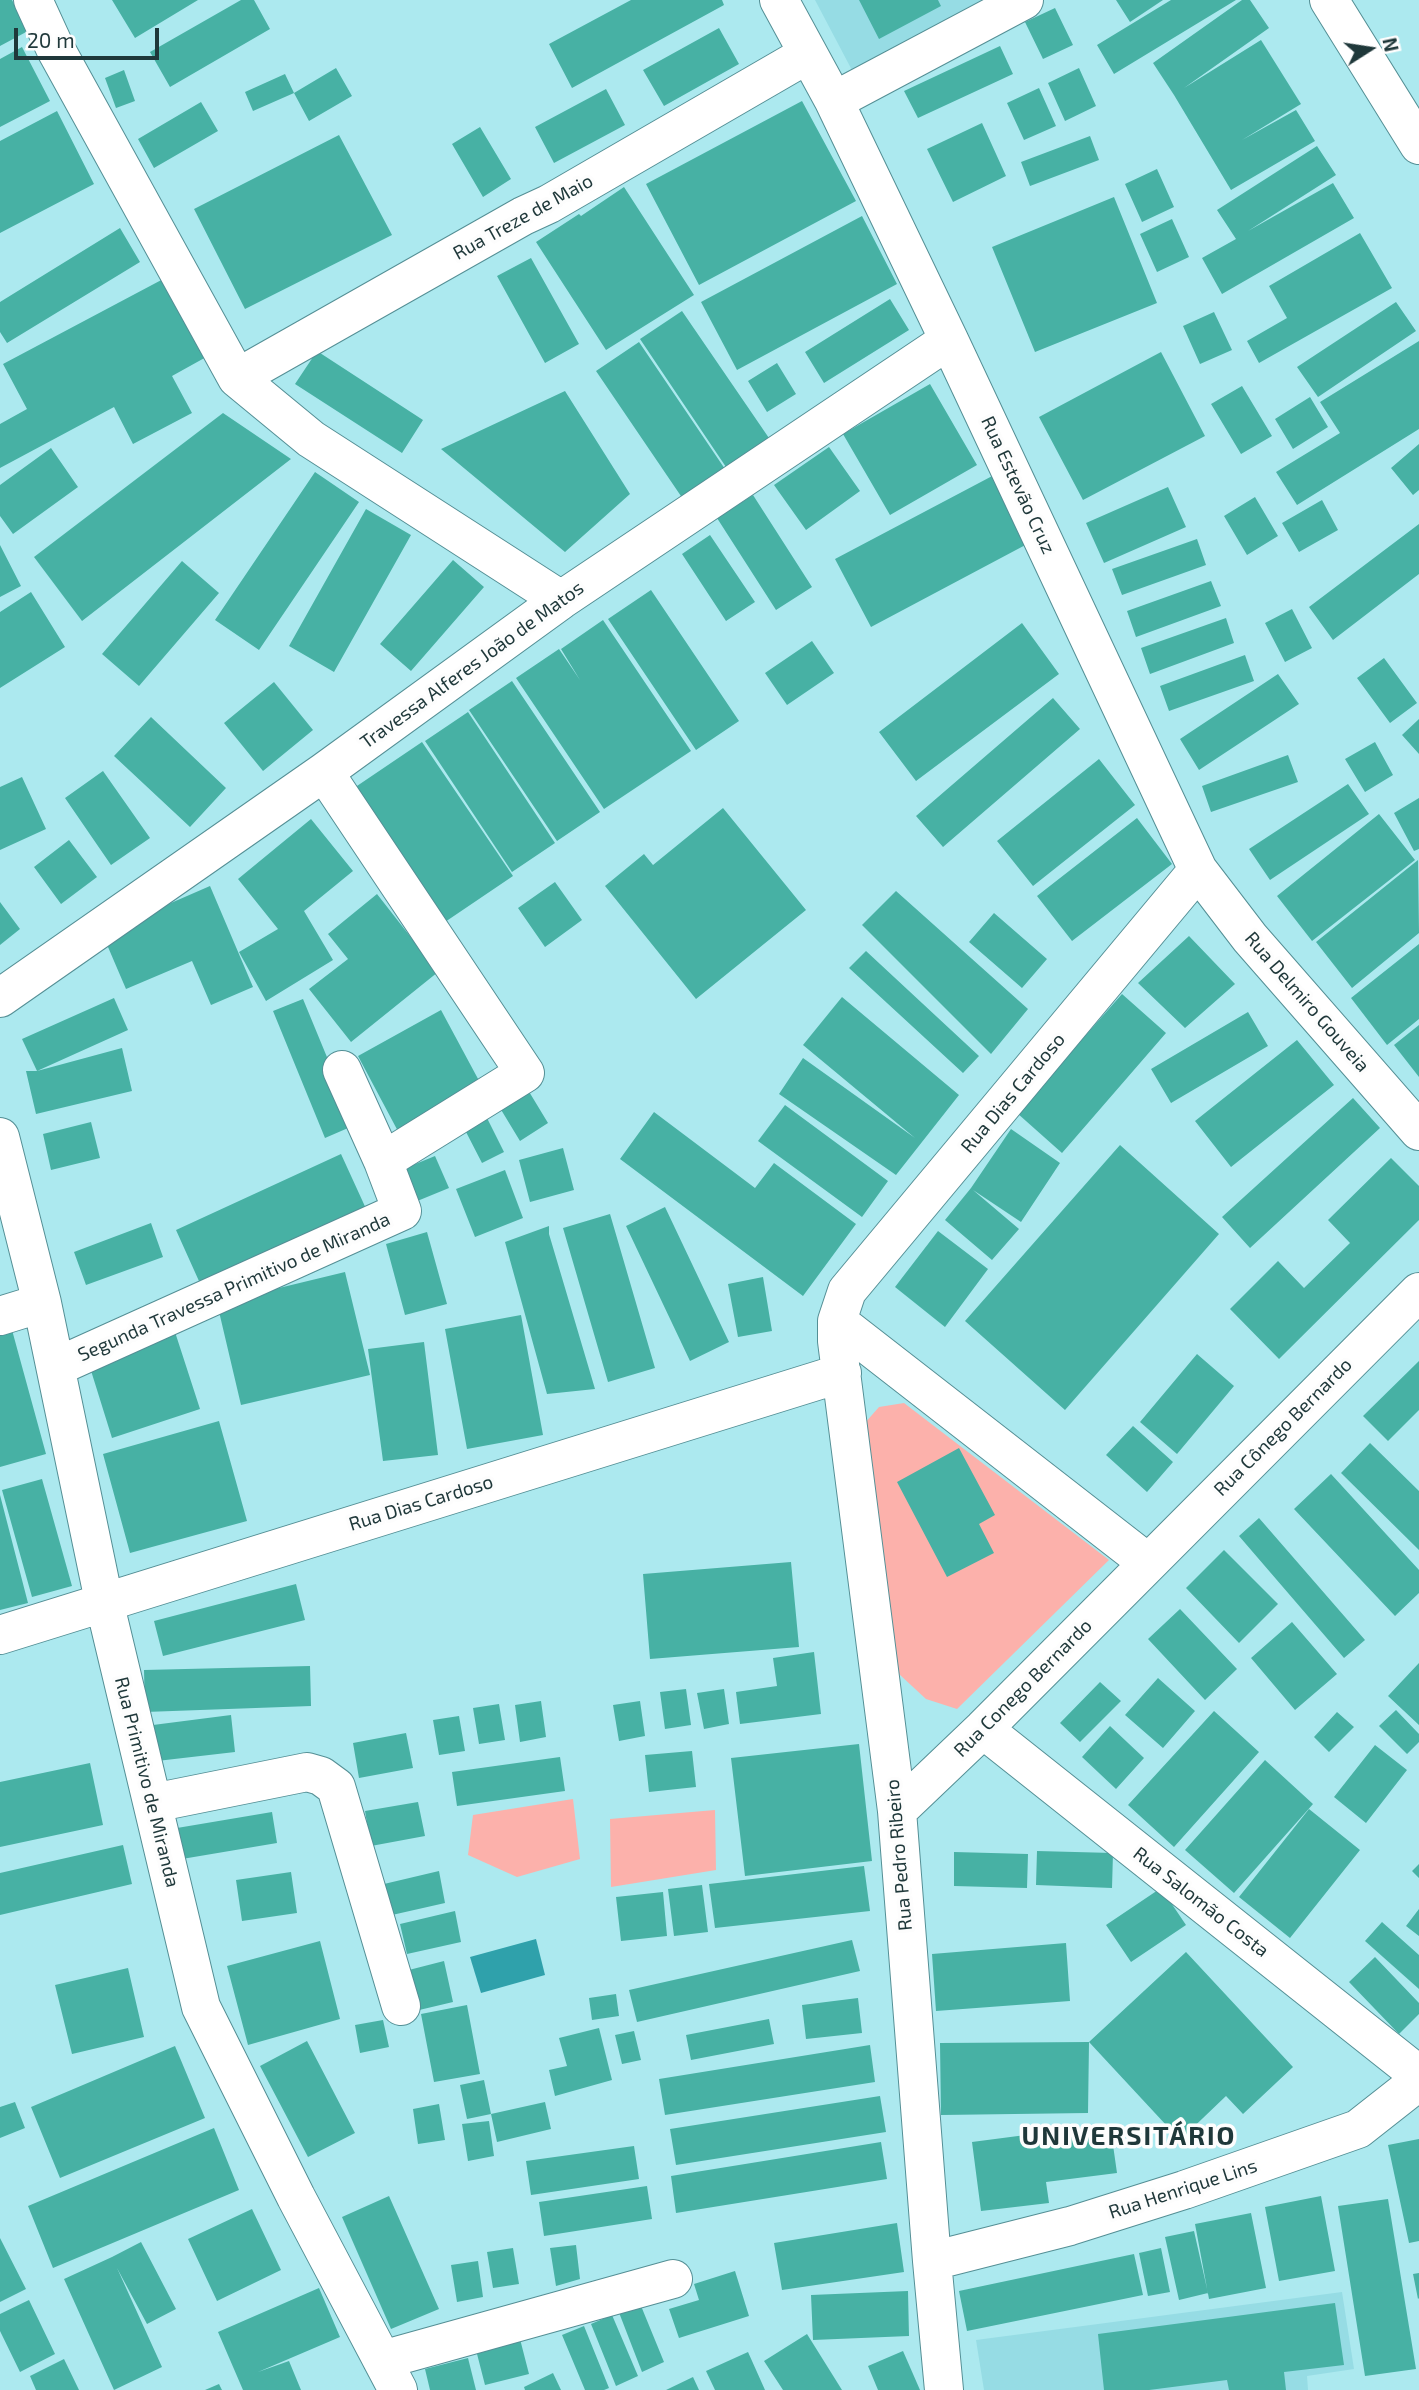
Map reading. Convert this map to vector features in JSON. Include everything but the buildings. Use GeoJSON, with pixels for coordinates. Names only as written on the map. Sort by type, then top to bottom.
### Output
{"type":"FeatureCollection","features":[{"type":"Feature","properties":{"kind":"street"},"geometry":{"type":"LineString","coordinates":[[33,0],[55,48],[237,378],[311,439],[561,600]]}},
{"type":"Feature","properties":{"kind":"street","name":"Rua Estevão Cruz"},"geometry":{"type":"LineString","coordinates":[[779,0],[834,101],[1198,870]]}},
{"type":"Feature","properties":{"kind":"street"},"geometry":{"type":"LineString","coordinates":[[834,101],[1024,0]]}},
{"type":"Feature","properties":{"kind":"street"},"geometry":{"type":"LineString","coordinates":[[1329,0],[1419,145]]}},
{"type":"Feature","properties":{"kind":"street","name":"Rua Treze de Maio"},"geometry":{"type":"LineString","coordinates":[[237,378],[523,216],[549,204],[808,54]]}},
{"type":"Feature","properties":{"kind":"street","name":"Travessa Alferes João de Matos"},"geometry":{"type":"LineString","coordinates":[[0,998],[324,772],[561,600],[949,340]]}},
{"type":"Feature","properties":{"kind":"street"},"geometry":{"type":"LineString","coordinates":[[324,772],[525,1073],[383,1161],[342,1070]]}},
{"type":"Feature","properties":{"kind":"street","name":"Rua Delmiro Gouveia"},"geometry":{"type":"LineString","coordinates":[[1198,870],[1250,937],[1419,1132]]}},
{"type":"Feature","properties":{"kind":"street","name":"Rua Dias Cardoso"},"geometry":{"type":"LineString","coordinates":[[837,1321],[847,1291],[1198,870]]}},
{"type":"Feature","properties":{"kind":"street","name":"Rua Primitivo de Miranda"},"geometry":{"type":"LineString","coordinates":[[0,1137],[42,1304],[104,1601],[201,2007],[296,2197],[390,2375]]}},
{"type":"Feature","properties":{"kind":"street","name":"Segunda Travessa Primitivo de Miranda"},"geometry":{"type":"LineString","coordinates":[[55,1367],[402,1211],[383,1161]]}},
{"type":"Feature","properties":{"kind":"street","name":"Rua Cônego Bernardo"},"geometry":{"type":"LineString","coordinates":[[1148,1563],[1419,1292]]}},
{"type":"Feature","properties":{"kind":"street"},"geometry":{"type":"LineString","coordinates":[[0,1316],[42,1304]]}},
{"type":"Feature","properties":{"kind":"street"},"geometry":{"type":"LineString","coordinates":[[837,1321],[1148,1563]]}},
{"type":"Feature","properties":{"kind":"street","name":"Rua Pedro Ribeiro"},"geometry":{"type":"LineString","coordinates":[[837,1321],[837,1340],[897,1811],[944,2390]]}},
{"type":"Feature","properties":{"kind":"street","name":"Rua Dias Cardoso"},"geometry":{"type":"LineString","coordinates":[[0,1635],[842,1373]]}},
{"type":"Feature","properties":{"kind":"street","name":"Rua Conego Bernardo"},"geometry":{"type":"LineString","coordinates":[[897,1811],[983,1729],[1148,1563]]}},
{"type":"Feature","properties":{"kind":"street","name":"Rua Salomão Costa"},"geometry":{"type":"LineString","coordinates":[[983,1729],[1419,2075]]}},
{"type":"Feature","properties":{"kind":"street"},"geometry":{"type":"LineString","coordinates":[[153,1803],[307,1772],[320,1776],[336,1787],[401,2006]]}},
{"type":"Feature","properties":{"kind":"street","name":"Rua Henrique Lins"},"geometry":{"type":"LineString","coordinates":[[932,2261],[1070,2226],[1184,2190],[1358,2129],[1419,2081]]}},
{"type":"Feature","properties":{"kind":"street"},"geometry":{"type":"LineString","coordinates":[[390,2375],[673,2279]]}},
{"type":"Feature","properties":{"kind":"shaded area"},"geometry":{"type":"Polygon","coordinates":[[[815,0],[991,0],[854,74],[815,0]]]}},
{"type":"Feature","properties":{"kind":"shaded area"},"geometry":{"type":"Polygon","coordinates":[[[904,1403],[1109,1560],[957,1709],[926,1699],[899,1674],[877,1562],[864,1424],[879,1407],[904,1403]]]}},
{"type":"Feature","properties":{"kind":"shaded area"},"geometry":{"type":"Polygon","coordinates":[[[573,1799],[580,1859],[517,1877],[468,1855],[473,1815],[573,1799]]]}},
{"type":"Feature","properties":{"kind":"shaded area"},"geometry":{"type":"Polygon","coordinates":[[[715,1810],[716,1870],[611,1887],[610,1819],[715,1810]]]}},
{"type":"Feature","properties":{"kind":"shaded area"},"geometry":{"type":"Polygon","coordinates":[[[536,1939],[545,1975],[481,1993],[470,1957],[536,1939]]]}},
{"type":"Feature","properties":{"kind":"shaded area"},"geometry":{"type":"Polygon","coordinates":[[[1342,2292],[1354,2369],[1307,2376],[1308,2390],[984,2390],[976,2340],[1342,2292]]]}},
{"type":"Feature","properties":{"kind":"district","name":"UNIVERSITÁRIO"},"geometry":{"type":"Point","coordinates":[1129,2136]}}]}
